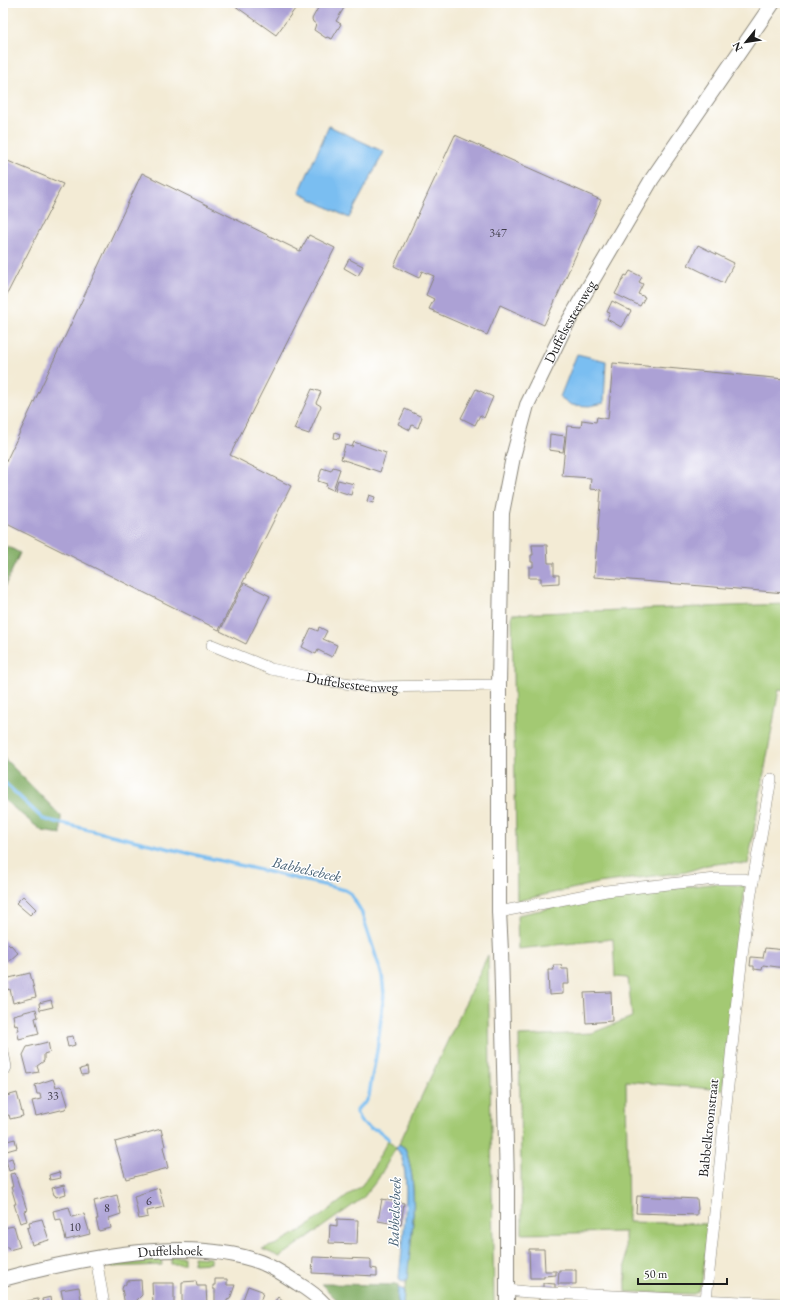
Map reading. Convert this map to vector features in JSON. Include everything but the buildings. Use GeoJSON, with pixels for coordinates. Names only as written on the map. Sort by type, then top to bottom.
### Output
{"type":"FeatureCollection","features":[{"type":"Feature","properties":{"kind":"street","name":"Duffelsesteenweg"},"geometry":{"type":"LineString","coordinates":[[507,1305],[507,1182],[499,912],[499,685],[502,513],[513,457],[527,405],[564,329],[652,179],[773,3]]}},
{"type":"Feature","properties":{"kind":"street","name":"Duffelsesteenweg"},"geometry":{"type":"LineString","coordinates":[[212,645],[271,669],[324,680],[373,687],[499,685]]}},
{"type":"Feature","properties":{"kind":"street","name":"Babbelkroonstraat"},"geometry":{"type":"LineString","coordinates":[[706,1300],[741,964],[753,881],[771,779]]}},
{"type":"Feature","properties":{"kind":"street"},"geometry":{"type":"LineString","coordinates":[[499,912],[606,891],[716,879],[743,879],[753,881]]}},
{"type":"Feature","properties":{"kind":"street"},"geometry":{"type":"LineString","coordinates":[[3,1052],[6,1067],[3,1073]]}},
{"type":"Feature","properties":{"kind":"street","name":"Duffelshoek"},"geometry":{"type":"LineString","coordinates":[[3,1279],[96,1258],[170,1250],[201,1250],[260,1262],[284,1274],[306,1289],[325,1305]]}},
{"type":"Feature","properties":{"kind":"street"},"geometry":{"type":"LineString","coordinates":[[96,1258],[104,1305]]}},
{"type":"Feature","properties":{"kind":"street"},"geometry":{"type":"LineString","coordinates":[[507,1290],[785,1304]]}},
{"type":"Feature","properties":{"kind":"green space"},"geometry":{"type":"Polygon","coordinates":[[[7,546],[20,553],[3,590],[3,554],[7,546]]]}},
{"type":"Feature","properties":{"kind":"green space"},"geometry":{"type":"Polygon","coordinates":[[[785,604],[785,690],[779,689],[748,864],[725,863],[707,865],[686,872],[598,883],[517,901],[512,614],[785,604]]]}},
{"type":"Feature","properties":{"kind":"green space"},"geometry":{"type":"Polygon","coordinates":[[[3,757],[61,816],[61,834],[42,831],[3,799],[3,757]]]}},
{"type":"Feature","properties":{"kind":"green space"},"geometry":{"type":"Polygon","coordinates":[[[719,883],[745,886],[723,1090],[626,1081],[628,1222],[709,1224],[702,1281],[699,1290],[694,1294],[626,1292],[625,1232],[522,1234],[519,1036],[592,1033],[632,1017],[628,978],[615,977],[613,939],[518,949],[517,915],[613,895],[719,883]]]}},
{"type":"Feature","properties":{"kind":"green space"},"geometry":{"type":"Polygon","coordinates":[[[488,955],[494,1305],[403,1305],[411,1246],[414,1206],[410,1167],[405,1148],[399,1144],[488,955]]]}},
{"type":"Feature","properties":{"kind":"green space"},"geometry":{"type":"Polygon","coordinates":[[[388,1140],[396,1148],[378,1179],[363,1198],[280,1257],[262,1249],[277,1244],[305,1228],[362,1185],[370,1174],[388,1140]]]}},
{"type":"Feature","properties":{"kind":"green space"},"geometry":{"type":"Polygon","coordinates":[[[161,1257],[162,1265],[108,1267],[116,1262],[161,1257]]]}},
{"type":"Feature","properties":{"kind":"green space"},"geometry":{"type":"Polygon","coordinates":[[[171,1257],[184,1257],[184,1264],[171,1264],[171,1257]]]}},
{"type":"Feature","properties":{"kind":"green space"},"geometry":{"type":"Polygon","coordinates":[[[193,1257],[211,1258],[211,1263],[194,1264],[193,1257]]]}},
{"type":"Feature","properties":{"kind":"green space"},"geometry":{"type":"Polygon","coordinates":[[[321,1284],[398,1285],[397,1305],[342,1305],[321,1284]]]}},
{"type":"Feature","properties":{"kind":"water"},"geometry":{"type":"Polygon","coordinates":[[[329,126],[384,152],[349,218],[299,193],[329,126]]]}},
{"type":"Feature","properties":{"kind":"water"},"geometry":{"type":"Polygon","coordinates":[[[577,354],[606,361],[604,403],[590,406],[571,405],[560,397],[577,354]]]}},
{"type":"Feature","properties":{"kind":"water"},"geometry":{"type":"Polygon","coordinates":[[[399,1144],[405,1148],[410,1163],[413,1197],[412,1231],[407,1280],[404,1282],[400,1281],[399,1279],[406,1190],[405,1172],[402,1158],[396,1148],[399,1144]]]}},
{"type":"Feature","properties":{"kind":"water"},"geometry":{"type":"Polygon","coordinates":[[[399,1288],[404,1290],[403,1305],[397,1305],[399,1288]]]}},
{"type":"Feature","properties":{"kind":"waterway","name":"Babbelsebeek"},"geometry":{"type":"LineString","coordinates":[[3,781],[43,819],[345,890],[350,893],[361,911],[382,975],[384,994],[377,1051],[369,1096],[366,1102],[359,1107],[356,1112],[361,1122],[370,1128],[378,1130],[389,1139]]}}]}
